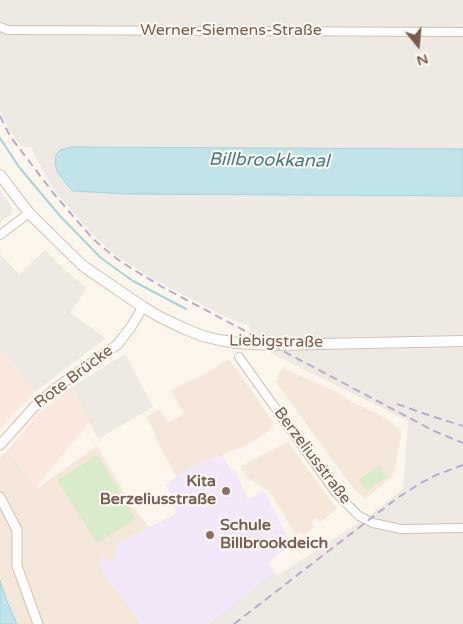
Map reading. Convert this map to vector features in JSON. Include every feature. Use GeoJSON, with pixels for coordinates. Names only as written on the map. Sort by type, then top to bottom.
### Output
{"type":"FeatureCollection","features":[{"type":"Feature","properties":{"kind":"main road","name":"Liebigstraße"},"geometry":{"type":"LineString","coordinates":[[0,175],[29,213],[83,266],[143,307],[190,332],[211,339],[237,344],[463,341]]}},
{"type":"Feature","properties":{"kind":"street","name":"Werner-Siemens-Straße"},"geometry":{"type":"LineString","coordinates":[[0,28],[8,30],[463,32]]}},
{"type":"Feature","properties":{"kind":"street"},"geometry":{"type":"LineString","coordinates":[[0,235],[29,213]]}},
{"type":"Feature","properties":{"kind":"street","name":"Rote Brücke"},"geometry":{"type":"LineString","coordinates":[[0,445],[34,407],[56,388],[118,344],[143,307]]}},
{"type":"Feature","properties":{"kind":"street","name":"Berzeliusstraße"},"geometry":{"type":"LineString","coordinates":[[239,357],[336,493],[359,516],[372,523],[396,528],[463,528]]}},
{"type":"Feature","properties":{"kind":"street"},"geometry":{"type":"LineString","coordinates":[[0,497],[17,530],[18,566],[38,624]]}},
{"type":"Feature","properties":{"kind":"shaded area"},"geometry":{"type":"Polygon","coordinates":[[[0,0],[463,0],[463,149],[71,147],[58,173],[68,186],[370,196],[463,196],[463,624],[208,624],[274,572],[277,576],[370,515],[403,489],[408,421],[251,343],[249,325],[237,322],[151,278],[114,254],[92,234],[55,191],[31,147],[22,147],[9,130],[0,110],[0,0]]]}},
{"type":"Feature","properties":{"kind":"shaded area"},"geometry":{"type":"Polygon","coordinates":[[[0,191],[12,207],[11,214],[0,223],[0,191]]]}},
{"type":"Feature","properties":{"kind":"shaded area"},"geometry":{"type":"Polygon","coordinates":[[[45,250],[67,272],[87,288],[70,313],[106,338],[36,391],[0,350],[0,254],[19,274],[45,250]]]}},
{"type":"Feature","properties":{"kind":"shaded area"},"geometry":{"type":"Polygon","coordinates":[[[0,350],[36,391],[0,430],[0,350]]]}},
{"type":"Feature","properties":{"kind":"shaded area"},"geometry":{"type":"Polygon","coordinates":[[[125,354],[153,407],[98,439],[72,387],[125,354]]]}},
{"type":"Feature","properties":{"kind":"shaded area"},"geometry":{"type":"Polygon","coordinates":[[[229,359],[274,423],[269,431],[241,448],[235,449],[223,456],[213,457],[176,476],[156,440],[154,431],[146,417],[160,409],[168,423],[184,414],[171,391],[182,384],[200,377],[229,359]]]}},
{"type":"Feature","properties":{"kind":"shaded area"},"geometry":{"type":"Polygon","coordinates":[[[283,368],[335,391],[401,429],[392,476],[365,499],[353,488],[275,381],[279,379],[277,375],[283,368]]]}},
{"type":"Feature","properties":{"kind":"shaded area"},"geometry":{"type":"Polygon","coordinates":[[[72,387],[90,422],[36,487],[8,450],[39,413],[72,387]]]}},
{"type":"Feature","properties":{"kind":"shaded area"},"geometry":{"type":"Polygon","coordinates":[[[288,442],[337,509],[320,522],[317,518],[311,522],[314,527],[304,535],[300,532],[295,535],[269,491],[247,478],[240,466],[288,442]]]}},
{"type":"Feature","properties":{"kind":"shaded area"},"geometry":{"type":"Polygon","coordinates":[[[97,446],[130,503],[149,527],[117,544],[111,562],[141,624],[17,624],[0,580],[0,458],[8,450],[38,489],[97,446]]]}},
{"type":"Feature","properties":{"kind":"shaded area","name":"Schule Billbrookdeich"},"geometry":{"type":"Polygon","coordinates":[[[223,456],[231,470],[234,469],[248,499],[264,491],[291,544],[269,562],[274,572],[208,624],[141,624],[107,579],[100,565],[102,557],[111,562],[117,544],[177,513],[166,485],[176,476],[213,457],[223,456]]]}},
{"type":"Feature","properties":{"kind":"green space"},"geometry":{"type":"Polygon","coordinates":[[[97,455],[136,519],[97,543],[57,480],[97,455]]]}},
{"type":"Feature","properties":{"kind":"green space"},"geometry":{"type":"Polygon","coordinates":[[[379,465],[386,477],[367,491],[359,480],[379,465]]]}},
{"type":"Feature","properties":{"kind":"water","name":"Billbrookkanal"},"geometry":{"type":"Polygon","coordinates":[[[71,147],[463,149],[463,196],[127,194],[73,191],[58,173],[55,164],[56,155],[60,150],[71,147]]]}},
{"type":"Feature","properties":{"kind":"water"},"geometry":{"type":"Polygon","coordinates":[[[0,580],[6,599],[17,624],[0,624],[0,580]]]}},
{"type":"Feature","properties":{"kind":"waterway"},"geometry":{"type":"LineString","coordinates":[[0,138],[19,167],[60,216],[101,258],[133,281],[186,309]]}},
{"type":"Feature","properties":{"kind":"railway"},"geometry":{"type":"LineString","coordinates":[[0,116],[10,136],[54,194],[93,239],[117,259],[164,288],[434,431],[463,443]]}},
{"type":"Feature","properties":{"kind":"railway"},"geometry":{"type":"LineString","coordinates":[[397,404],[463,426]]}},
{"type":"Feature","properties":{"kind":"railway"},"geometry":{"type":"LineString","coordinates":[[234,624],[396,499],[436,475],[463,465]]}},
{"type":"Feature","properties":{"kind":"place","name":"Kita Berzeliusstraße"},"geometry":{"type":"Point","coordinates":[226,491]}},
{"type":"Feature","properties":{"kind":"place","name":"Schule Billbrookdeich"},"geometry":{"type":"Point","coordinates":[210,535]}}]}
